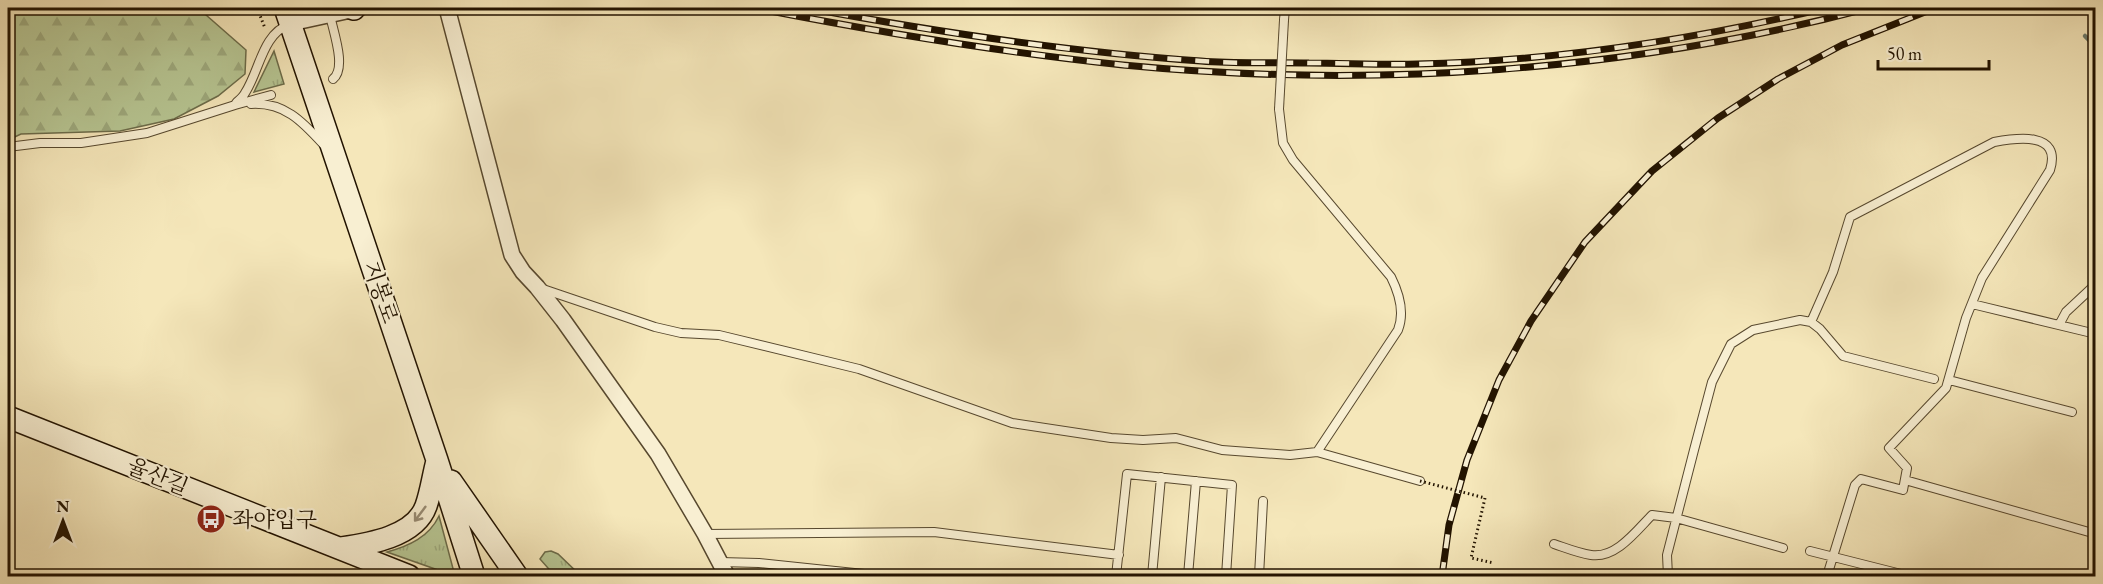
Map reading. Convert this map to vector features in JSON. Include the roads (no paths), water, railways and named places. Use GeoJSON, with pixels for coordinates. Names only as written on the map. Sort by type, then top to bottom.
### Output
{"type":"FeatureCollection","features":[{"type":"Feature","properties":{"kind":"main road","name":"지봉로"},"geometry":{"type":"LineString","coordinates":[[288,15],[474,576]]}},
{"type":"Feature","properties":{"kind":"main road","name":"율산길"},"geometry":{"type":"LineString","coordinates":[[8,417],[409,576]]}},
{"type":"Feature","properties":{"kind":"main road"},"geometry":{"type":"LineString","coordinates":[[340,548],[376,543],[397,534],[416,521],[425,508],[437,460]]}},
{"type":"Feature","properties":{"kind":"main road"},"geometry":{"type":"LineString","coordinates":[[437,460],[517,576]]}},
{"type":"Feature","properties":{"kind":"main road"},"geometry":{"type":"LineString","coordinates":[[340,548],[392,576]]}},
{"type":"Feature","properties":{"kind":"street"},"geometry":{"type":"LineString","coordinates":[[288,15],[330,15],[355,8]]}},
{"type":"Feature","properties":{"kind":"street"},"geometry":{"type":"LineString","coordinates":[[447,8],[507,238],[517,262],[658,454],[727,576]]}},
{"type":"Feature","properties":{"kind":"lane"},"geometry":{"type":"LineString","coordinates":[[1285,8],[1279,109],[1283,143],[1293,160],[1391,277],[1397,289],[1402,316],[1398,330],[1317,452]]}},
{"type":"Feature","properties":{"kind":"lane"},"geometry":{"type":"LineString","coordinates":[[235,105],[245,93],[270,40],[288,15]]}},
{"type":"Feature","properties":{"kind":"lane"},"geometry":{"type":"LineString","coordinates":[[330,15],[340,64],[337,76],[333,79]]}},
{"type":"Feature","properties":{"kind":"lane"},"geometry":{"type":"LineString","coordinates":[[8,147],[40,143],[81,143],[147,133],[271,95]]}},
{"type":"Feature","properties":{"kind":"lane"},"geometry":{"type":"LineString","coordinates":[[235,105],[265,103],[284,109],[307,126],[335,156]]}},
{"type":"Feature","properties":{"kind":"lane"},"geometry":{"type":"LineString","coordinates":[[1811,322],[1833,272],[1850,217],[1994,142],[2032,138],[2048,147],[2052,155],[2050,170],[1983,278],[1972,304],[1946,388],[1889,448],[1907,468],[1902,490],[1861,479],[1855,484],[1827,576]]}},
{"type":"Feature","properties":{"kind":"lane"},"geometry":{"type":"LineString","coordinates":[[2059,325],[2066,312],[2096,284]]}},
{"type":"Feature","properties":{"kind":"lane"},"geometry":{"type":"LineString","coordinates":[[537,287],[655,327],[681,333],[719,335],[859,369],[1012,423],[1112,438],[1143,440],[1176,438],[1222,450],[1290,455],[1317,452],[1420,481]]}},
{"type":"Feature","properties":{"kind":"lane"},"geometry":{"type":"LineString","coordinates":[[1972,304],[2096,334]]}},
{"type":"Feature","properties":{"kind":"lane"},"geometry":{"type":"LineString","coordinates":[[1668,576],[1666,555],[1676,518],[1713,382],[1731,344],[1753,330],[1800,320],[1811,322],[1820,329],[1843,356],[1934,379]]}},
{"type":"Feature","properties":{"kind":"lane"},"geometry":{"type":"LineString","coordinates":[[1949,380],[2072,412]]}},
{"type":"Feature","properties":{"kind":"lane"},"geometry":{"type":"LineString","coordinates":[[1116,576],[1127,474],[1232,484],[1226,576]]}},
{"type":"Feature","properties":{"kind":"lane"},"geometry":{"type":"LineString","coordinates":[[1152,576],[1161,477]]}},
{"type":"Feature","properties":{"kind":"lane"},"geometry":{"type":"LineString","coordinates":[[1905,480],[2096,534]]}},
{"type":"Feature","properties":{"kind":"lane"},"geometry":{"type":"LineString","coordinates":[[1188,576],[1196,481]]}},
{"type":"Feature","properties":{"kind":"lane"},"geometry":{"type":"LineString","coordinates":[[1258,576],[1263,501]]}},
{"type":"Feature","properties":{"kind":"lane"},"geometry":{"type":"LineString","coordinates":[[1554,544],[1593,556],[1600,554],[1621,546],[1652,515],[1676,518],[1783,548]]}},
{"type":"Feature","properties":{"kind":"lane"},"geometry":{"type":"LineString","coordinates":[[705,534],[934,532],[1119,555]]}},
{"type":"Feature","properties":{"kind":"lane"},"geometry":{"type":"LineString","coordinates":[[1810,551],[1909,576]]}},
{"type":"Feature","properties":{"kind":"lane"},"geometry":{"type":"LineString","coordinates":[[720,562],[759,563],[884,576]]}},
{"type":"Feature","properties":{"kind":"waterway"},"geometry":{"type":"LineString","coordinates":[[2085,36],[2096,47]]}},
{"type":"Feature","properties":{"kind":"railway"},"geometry":{"type":"LineString","coordinates":[[755,8],[939,41],[1077,60],[1217,72],[1311,75],[1499,70],[1593,60],[1686,47],[1778,30],[1869,8]]}},
{"type":"Feature","properties":{"kind":"railway"},"geometry":{"type":"LineString","coordinates":[[807,8],[1003,40],[1151,57],[1228,62],[1390,64],[1469,62],[1623,47],[1725,30],[1826,8]]}},
{"type":"Feature","properties":{"kind":"railway"},"geometry":{"type":"LineString","coordinates":[[1442,576],[1449,525],[1467,460],[1499,380],[1531,321],[1585,242],[1652,171],[1718,118],[1778,79],[1842,45],[1935,8]]}},
{"type":"Feature","properties":{"kind":"place","name":"좌야입구"},"geometry":{"type":"Point","coordinates":[211,519]}}]}
